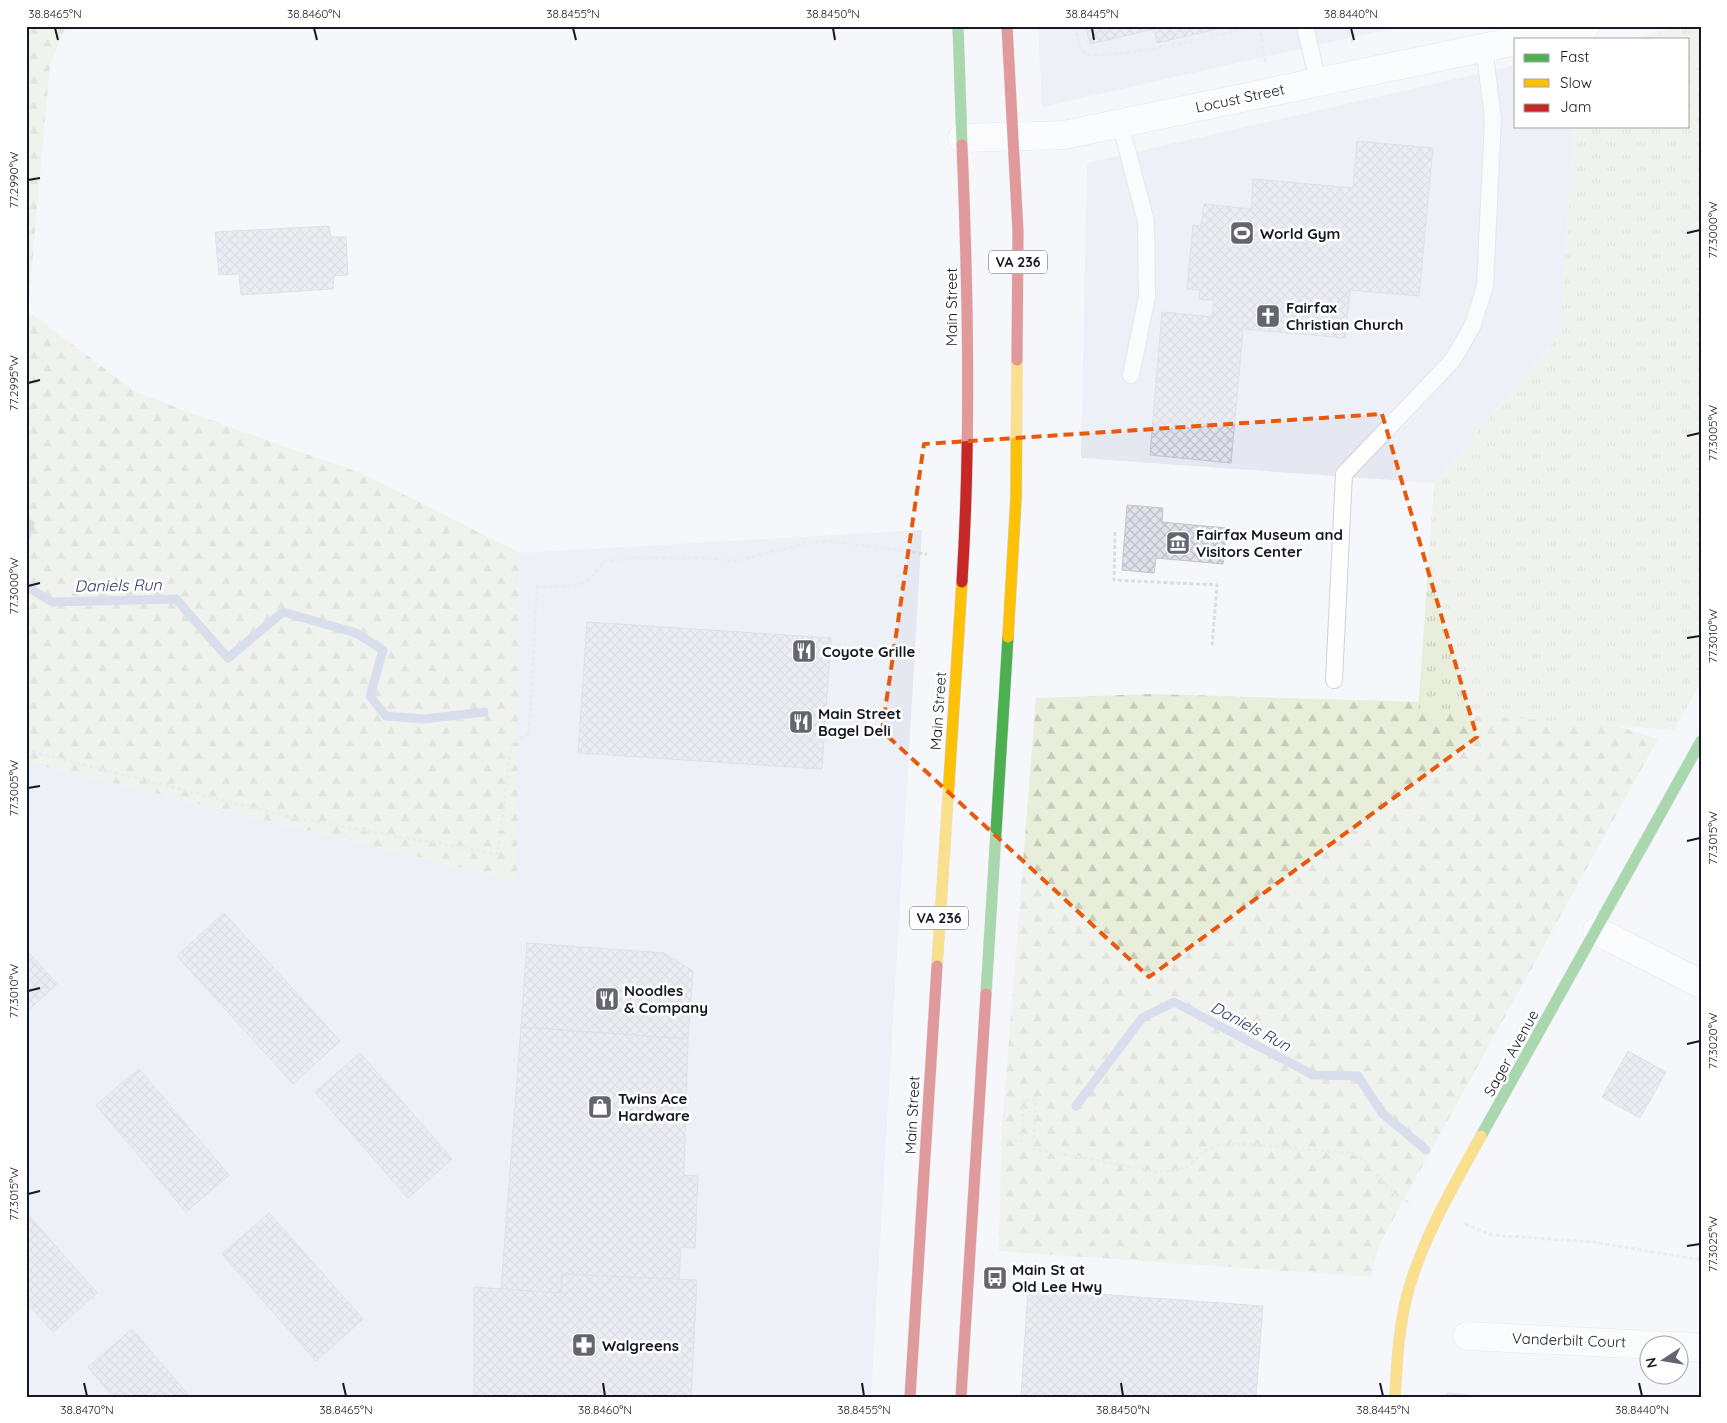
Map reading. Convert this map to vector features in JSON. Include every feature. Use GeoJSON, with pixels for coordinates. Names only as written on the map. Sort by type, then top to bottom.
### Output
{"type":"FeatureCollection","features":[{"type":"Feature","properties":{"kind":"main road","name":"Main Street"},"geometry":{"type":"LineString","coordinates":[[910,1397],[967,496],[966,242],[958,26]]}},
{"type":"Feature","properties":{"kind":"main road","name":"VA 236"},"geometry":{"type":"LineString","coordinates":[[960,1397],[1016,498],[1018,232],[1007,26]]}},
{"type":"Feature","properties":{"kind":"main road","name":"Sager Avenue"},"geometry":{"type":"LineString","coordinates":[[1395,1397],[1400,1335],[1406,1300],[1420,1255],[1439,1216],[1701,741]]}},
{"type":"Feature","properties":{"kind":"street","name":"Locust Street"},"geometry":{"type":"LineString","coordinates":[[1526,36],[1585,26]]}},
{"type":"Feature","properties":{"kind":"street","name":"Locust Street"},"geometry":{"type":"LineString","coordinates":[[962,138],[1064,135],[1514,39]]}},
{"type":"Feature","properties":{"kind":"street"},"geometry":{"type":"LineString","coordinates":[[1597,931],[1701,984]]}},
{"type":"Feature","properties":{"kind":"street","name":"Vanderbilt Court"},"geometry":{"type":"LineString","coordinates":[[1467,1336],[1640,1344]]}},
{"type":"Feature","properties":{"kind":"lane"},"geometry":{"type":"LineString","coordinates":[[1305,26],[1318,82]]}},
{"type":"Feature","properties":{"kind":"lane"},"geometry":{"type":"LineString","coordinates":[[1334,680],[1344,474],[1452,361],[1473,325],[1485,286],[1493,119],[1484,47]]}},
{"type":"Feature","properties":{"kind":"lane"},"geometry":{"type":"LineString","coordinates":[[1120,123],[1146,221],[1147,296],[1131,375]]}},
{"type":"Feature","properties":{"kind":"path"},"geometry":{"type":"LineString","coordinates":[[1075,26],[1080,47],[1087,55],[1102,55],[1174,44],[1258,26],[1267,64]]}},
{"type":"Feature","properties":{"kind":"path"},"geometry":{"type":"LineString","coordinates":[[1349,26],[1353,46]]}},
{"type":"Feature","properties":{"kind":"path"},"geometry":{"type":"LineString","coordinates":[[1115,532],[1114,580],[1217,585],[1212,646]]}},
{"type":"Feature","properties":{"kind":"path"},"geometry":{"type":"LineString","coordinates":[[26,750],[289,817],[498,854],[511,744],[529,734],[537,587],[572,586],[588,581],[605,561],[634,558],[702,558],[735,561],[767,552],[828,541],[927,554]]}},
{"type":"Feature","properties":{"kind":"path"},"geometry":{"type":"LineString","coordinates":[[1022,1141],[1023,1100],[1036,1100],[1033,1148],[1158,1172],[1173,1172],[1189,1166],[1203,1152],[1217,1145],[1248,1144],[1352,1153],[1364,1160],[1394,1194],[1417,1208],[1492,1235],[1592,1242],[1701,1260]]}},
{"type":"Feature","properties":{"kind":"highlighted area"},"geometry":{"type":"Polygon","coordinates":[[[1382,414],[1477,737],[1149,977],[882,731],[924,444],[1382,414]]]}},
{"type":"Feature","properties":{"kind":"shaded area"},"geometry":{"type":"Polygon","coordinates":[[[1038,26],[1402,26],[1042,107],[1038,26]]]}},
{"type":"Feature","properties":{"kind":"shaded area"},"geometry":{"type":"Polygon","coordinates":[[[1514,65],[1514,128],[1574,128],[1560,335],[1434,483],[1081,458],[1087,163],[1514,65]]]}},
{"type":"Feature","properties":{"kind":"shaded area"},"geometry":{"type":"Polygon","coordinates":[[[922,530],[871,1397],[26,1397],[26,762],[516,881],[520,553],[922,530]]]}},
{"type":"Feature","properties":{"kind":"green space"},"geometry":{"type":"Polygon","coordinates":[[[26,26],[66,26],[50,65],[28,311],[136,392],[361,473],[520,553],[517,881],[26,762],[26,26]]]}},
{"type":"Feature","properties":{"kind":"green space"},"geometry":{"type":"Polygon","coordinates":[[[1686,26],[1701,26],[1701,682],[1674,730],[1418,711],[1434,483],[1560,335],[1574,128],[1690,128],[1690,38],[1635,38],[1686,26]]]}},
{"type":"Feature","properties":{"kind":"green space"},"geometry":{"type":"Polygon","coordinates":[[[1152,694],[1557,706],[1658,739],[1379,1245],[1371,1277],[999,1251],[1001,1140],[1036,698],[1152,694]]]}},
{"type":"Feature","properties":{"kind":"building"},"geometry":{"type":"Polygon","coordinates":[[[1086,26],[1230,26],[1157,43],[1154,29],[1090,44],[1086,26]]]}},
{"type":"Feature","properties":{"kind":"building"},"geometry":{"type":"Polygon","coordinates":[[[1357,141],[1433,148],[1419,296],[1350,290],[1345,338],[1243,329],[1231,463],[1150,455],[1162,312],[1212,317],[1214,300],[1199,299],[1200,290],[1187,289],[1193,225],[1201,226],[1204,204],[1251,209],[1253,179],[1353,188],[1357,141]]]}},
{"type":"Feature","properties":{"kind":"building"},"geometry":{"type":"Polygon","coordinates":[[[329,226],[331,237],[346,237],[348,275],[334,276],[333,289],[241,295],[239,274],[219,275],[215,232],[329,226]]]}},
{"type":"Feature","properties":{"kind":"building"},"geometry":{"type":"Polygon","coordinates":[[[1127,505],[1163,508],[1162,522],[1226,528],[1223,564],[1156,558],[1154,573],[1122,570],[1127,505]]]}},
{"type":"Feature","properties":{"kind":"building"},"geometry":{"type":"Polygon","coordinates":[[[587,622],[831,638],[822,769],[578,753],[587,622]]]}},
{"type":"Feature","properties":{"kind":"building"},"geometry":{"type":"Polygon","coordinates":[[[224,913],[340,1041],[293,1084],[177,956],[224,913]]]}},
{"type":"Feature","properties":{"kind":"building","name":"Noodles & Company"},"geometry":{"type":"Polygon","coordinates":[[[527,943],[664,953],[693,971],[688,1039],[521,1027],[527,943]]]}},
{"type":"Feature","properties":{"kind":"building"},"geometry":{"type":"Polygon","coordinates":[[[26,950],[57,984],[26,1012],[26,950]]]}},
{"type":"Feature","properties":{"kind":"building","name":"Twins Ace Hardware"},"geometry":{"type":"Polygon","coordinates":[[[521,1027],[688,1039],[684,1175],[698,1176],[695,1248],[681,1247],[679,1280],[562,1274],[561,1293],[501,1290],[521,1027]]]}},
{"type":"Feature","properties":{"kind":"building"},"geometry":{"type":"Polygon","coordinates":[[[1628,1051],[1666,1072],[1640,1118],[1602,1097],[1628,1051]]]}},
{"type":"Feature","properties":{"kind":"building"},"geometry":{"type":"Polygon","coordinates":[[[360,1053],[452,1159],[408,1198],[315,1092],[360,1053]]]}},
{"type":"Feature","properties":{"kind":"building"},"geometry":{"type":"Polygon","coordinates":[[[139,1069],[229,1175],[186,1212],[96,1105],[139,1069]]]}},
{"type":"Feature","properties":{"kind":"building"},"geometry":{"type":"Polygon","coordinates":[[[26,1212],[97,1293],[53,1332],[26,1302],[26,1212]]]}},
{"type":"Feature","properties":{"kind":"building"},"geometry":{"type":"Polygon","coordinates":[[[269,1213],[363,1319],[316,1361],[222,1254],[269,1213]]]}},
{"type":"Feature","properties":{"kind":"building","name":"Walgreens"},"geometry":{"type":"Polygon","coordinates":[[[562,1274],[697,1280],[691,1397],[474,1397],[474,1287],[561,1293],[562,1274]]]}},
{"type":"Feature","properties":{"kind":"building"},"geometry":{"type":"Polygon","coordinates":[[[1028,1289],[1263,1306],[1256,1397],[1021,1397],[1028,1289]]]}},
{"type":"Feature","properties":{"kind":"building"},"geometry":{"type":"Polygon","coordinates":[[[132,1329],[190,1397],[113,1397],[88,1367],[132,1329]]]}},
{"type":"Feature","properties":{"kind":"building"},"geometry":{"type":"Polygon","coordinates":[[[1447,1393],[1490,1397],[1447,1397],[1447,1393]]]}},
{"type":"Feature","properties":{"kind":"waterway","name":"Daniels Run"},"geometry":{"type":"LineString","coordinates":[[26,523],[30,524],[26,537]]}},
{"type":"Feature","properties":{"kind":"waterway","name":"Daniels Run"},"geometry":{"type":"LineString","coordinates":[[26,586],[52,602],[176,599],[228,658],[283,612],[356,633],[383,650],[370,696],[386,716],[424,719],[484,712]]}},
{"type":"Feature","properties":{"kind":"waterway","name":"Daniels Run"},"geometry":{"type":"LineString","coordinates":[[1076,1106],[1142,1018],[1174,1002],[1313,1075],[1358,1076],[1382,1113],[1426,1150]]}},
{"type":"Feature","properties":{"kind":"traffic: fast"},"geometry":{"type":"LineString","coordinates":[[958,26],[962,145]]}},
{"type":"Feature","properties":{"kind":"traffic: fast"},"geometry":{"type":"LineString","coordinates":[[986,994],[1008,637]]}},
{"type":"Feature","properties":{"kind":"traffic: fast"},"geometry":{"type":"LineString","coordinates":[[1481,1136],[1701,741]]}},
{"type":"Feature","properties":{"kind":"traffic: slow"},"geometry":{"type":"LineString","coordinates":[[1008,637],[1016,498],[1017,360]]}},
{"type":"Feature","properties":{"kind":"traffic: slow"},"geometry":{"type":"LineString","coordinates":[[937,966],[962,582]]}},
{"type":"Feature","properties":{"kind":"traffic: slow"},"geometry":{"type":"LineString","coordinates":[[1395,1397],[1401,1328],[1409,1288],[1423,1248],[1481,1136]]}},
{"type":"Feature","properties":{"kind":"traffic: jam"},"geometry":{"type":"LineString","coordinates":[[1007,26],[1018,232],[1017,360]]}},
{"type":"Feature","properties":{"kind":"traffic: jam"},"geometry":{"type":"LineString","coordinates":[[962,145],[966,254],[968,419],[962,582]]}},
{"type":"Feature","properties":{"kind":"traffic: jam"},"geometry":{"type":"LineString","coordinates":[[910,1397],[937,966]]}},
{"type":"Feature","properties":{"kind":"traffic: jam"},"geometry":{"type":"LineString","coordinates":[[961,1397],[986,994]]}},
{"type":"Feature","properties":{"kind":"place","name":"World Gym"},"geometry":{"type":"Point","coordinates":[1242,233]}},
{"type":"Feature","properties":{"kind":"place","name":"Fairfax Christian Church"},"geometry":{"type":"Point","coordinates":[1268,316]}},
{"type":"Feature","properties":{"kind":"place","name":"Fairfax Museum and Visitors Center"},"geometry":{"type":"Point","coordinates":[1178,543]}},
{"type":"Feature","properties":{"kind":"place","name":"Coyote Grille"},"geometry":{"type":"Point","coordinates":[804,651]}},
{"type":"Feature","properties":{"kind":"place","name":"Main Street Bagel Deli"},"geometry":{"type":"Point","coordinates":[801,722]}},
{"type":"Feature","properties":{"kind":"place","name":"Noodles & Company"},"geometry":{"type":"Point","coordinates":[607,999]}},
{"type":"Feature","properties":{"kind":"place","name":"Twins Ace Hardware"},"geometry":{"type":"Point","coordinates":[600,1107]}},
{"type":"Feature","properties":{"kind":"place","name":"Main St at Old Lee Hwy"},"geometry":{"type":"Point","coordinates":[995,1278]}},
{"type":"Feature","properties":{"kind":"place","name":"Walgreens"},"geometry":{"type":"Point","coordinates":[584,1345]}}]}
